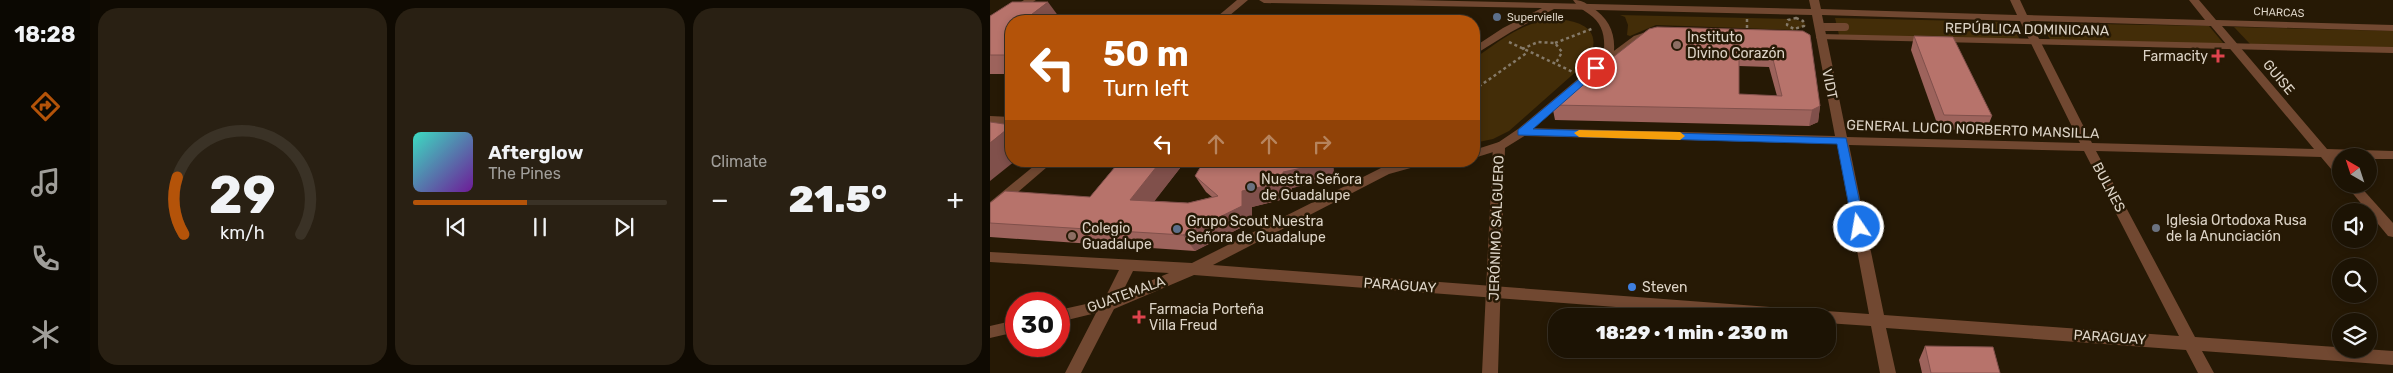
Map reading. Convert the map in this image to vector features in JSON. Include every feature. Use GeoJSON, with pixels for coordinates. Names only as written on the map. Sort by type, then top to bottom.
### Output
{"type":"FeatureCollection","features":[{"type":"Feature","properties":{"kind":"street"},"geometry":{"type":"LineString","coordinates":[[1008,15],[1031,0]]}},
{"type":"Feature","properties":{"kind":"street"},"geometry":{"type":"LineString","coordinates":[[1224,15],[1243,0]]}},
{"type":"Feature","properties":{"kind":"street","name":"CHARCAS"},"geometry":{"type":"LineString","coordinates":[[1264,0],[1559,6],[1580,3],[1815,6],[2024,18],[2393,28]]}},
{"type":"Feature","properties":{"kind":"street","name":"BULNES"},"geometry":{"type":"LineString","coordinates":[[2015,0],[2038,43],[2088,148],[2206,373]]}},
{"type":"Feature","properties":{"kind":"street","name":"GUISE"},"geometry":{"type":"LineString","coordinates":[[2194,0],[2332,162]]}},
{"type":"Feature","properties":{"kind":"street"},"geometry":{"type":"LineString","coordinates":[[1580,3],[1604,23],[1611,44],[1608,59]]}},
{"type":"Feature","properties":{"kind":"street"},"geometry":{"type":"LineString","coordinates":[[1480,48],[1538,13],[1559,6]]}},
{"type":"Feature","properties":{"kind":"street","name":"VIDT"},"geometry":{"type":"LineString","coordinates":[[1815,6],[1817,34],[1842,140],[1888,373]]}},
{"type":"Feature","properties":{"kind":"street"},"geometry":{"type":"LineString","coordinates":[[990,27],[1005,17]]}},
{"type":"Feature","properties":{"kind":"street"},"geometry":{"type":"LineString","coordinates":[[1608,59],[1638,38],[1658,31]]}},
{"type":"Feature","properties":{"kind":"street","name":"REPÚBLICA DOMINICANA"},"geometry":{"type":"LineString","coordinates":[[1817,34],[2038,43],[2393,50]]}},
{"type":"Feature","properties":{"kind":"street","name":"JERÓNIMO SALGUERO"},"geometry":{"type":"LineString","coordinates":[[1490,373],[1499,146],[1522,132],[1608,59]]}},
{"type":"Feature","properties":{"kind":"street"},"geometry":{"type":"LineString","coordinates":[[990,120],[1005,121]]}},
{"type":"Feature","properties":{"kind":"street","name":"GENERAL LUCIO NORBERTO MANSILLA"},"geometry":{"type":"LineString","coordinates":[[1522,132],[2393,155]]}},
{"type":"Feature","properties":{"kind":"street"},"geometry":{"type":"LineString","coordinates":[[1480,152],[1499,146]]}},
{"type":"Feature","properties":{"kind":"street"},"geometry":{"type":"LineString","coordinates":[[990,209],[1041,167]]}},
{"type":"Feature","properties":{"kind":"street","name":"GUATEMALA"},"geometry":{"type":"LineString","coordinates":[[1070,313],[1107,305],[1193,269],[1385,171],[1399,167]]}},
{"type":"Feature","properties":{"kind":"street"},"geometry":{"type":"LineString","coordinates":[[2359,193],[2393,232]]}},
{"type":"Feature","properties":{"kind":"street","name":"PARAGUAY"},"geometry":{"type":"LineString","coordinates":[[990,257],[1193,269],[1700,308]]}},
{"type":"Feature","properties":{"kind":"street"},"geometry":{"type":"LineString","coordinates":[[1072,373],[1129,265]]}},
{"type":"Feature","properties":{"kind":"street","name":"PARAGUAY"},"geometry":{"type":"LineString","coordinates":[[1836,319],[2393,358]]}},
{"type":"Feature","properties":{"kind":"street"},"geometry":{"type":"LineString","coordinates":[[990,332],[1005,329]]}},
{"type":"Feature","properties":{"kind":"lane"},"geometry":{"type":"LineString","coordinates":[[1817,34],[1845,27]]}},
{"type":"Feature","properties":{"kind":"path"},"geometry":{"type":"LineString","coordinates":[[1521,49],[1538,41],[1555,43],[1604,23]]}},
{"type":"Feature","properties":{"kind":"path"},"geometry":{"type":"LineString","coordinates":[[1507,30],[1513,34],[1504,40],[1556,63],[1584,78]]}},
{"type":"Feature","properties":{"kind":"path"},"geometry":{"type":"LineString","coordinates":[[1555,43],[1561,48],[1562,52],[1556,63]]}},
{"type":"Feature","properties":{"kind":"path"},"geometry":{"type":"LineString","coordinates":[[1480,86],[1528,52]]}},
{"type":"Feature","properties":{"kind":"shaded area"},"geometry":{"type":"Polygon","coordinates":[[[1620,15],[1793,19],[1804,22],[1806,26],[1794,30],[1656,25],[1630,36],[1627,35],[1628,25],[1625,17],[1620,15]]]}},
{"type":"Feature","properties":{"kind":"shaded area"},"geometry":{"type":"Polygon","coordinates":[[[1835,18],[2011,22],[2020,40],[1839,35],[1835,18]]]}},
{"type":"Feature","properties":{"kind":"shaded area"},"geometry":{"type":"Polygon","coordinates":[[[1565,20],[1582,25],[1588,29],[1594,42],[1588,61],[1509,131],[1493,139],[1480,142],[1480,55],[1512,33],[1543,21],[1565,20]]]}},
{"type":"Feature","properties":{"kind":"shaded area"},"geometry":{"type":"Polygon","coordinates":[[[2041,23],[2209,26],[2224,44],[2051,41],[2041,23]]]}},
{"type":"Feature","properties":{"kind":"shaded area"},"geometry":{"type":"Polygon","coordinates":[[[2234,27],[2393,31],[2393,48],[2250,44],[2234,27]]]}},
{"type":"Feature","properties":{"kind":"building"},"geometry":{"type":"Polygon","coordinates":[[[1012,2],[1048,2],[1031,15],[1005,15],[1005,55],[990,55],[990,16],[1012,2]]]}},
{"type":"Feature","properties":{"kind":"building"},"geometry":{"type":"Polygon","coordinates":[[[1657,27],[1803,31],[1810,35],[1820,106],[1812,110],[1552,105],[1649,29],[1657,27]],[[1739,50],[1739,94],[1782,96],[1771,51],[1739,50]]]}},
{"type":"Feature","properties":{"kind":"building"},"geometry":{"type":"Polygon","coordinates":[[[1914,36],[1953,37],[1992,116],[1944,115],[1914,36]]]}},
{"type":"Feature","properties":{"kind":"building"},"geometry":{"type":"Polygon","coordinates":[[[990,122],[1005,124],[1005,131],[990,143],[990,122]]]}},
{"type":"Feature","properties":{"kind":"building"},"geometry":{"type":"Polygon","coordinates":[[[1115,167],[1156,167],[1130,200],[1188,203],[1218,196],[1195,176],[1200,167],[1307,167],[1283,172],[1283,182],[1242,191],[1242,206],[1183,235],[990,223],[990,203],[1005,191],[1090,197],[1115,167]]]}},
{"type":"Feature","properties":{"kind":"building"},"geometry":{"type":"Polygon","coordinates":[[[1925,346],[1993,347],[2000,373],[1931,373],[1925,346]]]}},
{"type":"Feature","properties":{"kind":"slow traffic"},"geometry":{"type":"LineString","coordinates":[[1579,133],[1680,136]]}},
{"type":"Feature","properties":{"kind":"place","name":"Supervielle"},"geometry":{"type":"Point","coordinates":[1497,17]}},
{"type":"Feature","properties":{"kind":"place","name":"Instituto Divino Corazón"},"geometry":{"type":"Point","coordinates":[1677,45]}},
{"type":"Feature","properties":{"kind":"place","name":"Farmacity"},"geometry":{"type":"Point","coordinates":[2218,56]}},
{"type":"Feature","properties":{"kind":"place","name":"Nuestra Señora de Guadalupe"},"geometry":{"type":"Point","coordinates":[1251,187]}},
{"type":"Feature","properties":{"kind":"place","name":"Iglesia Ortodoxa Rusa de la Anunciación"},"geometry":{"type":"Point","coordinates":[2156,228]}},
{"type":"Feature","properties":{"kind":"place","name":"Grupo Scout Nuestra Señora de Guadalupe"},"geometry":{"type":"Point","coordinates":[1177,229]}},
{"type":"Feature","properties":{"kind":"place","name":"Colegio Guadalupe"},"geometry":{"type":"Point","coordinates":[1072,236]}},
{"type":"Feature","properties":{"kind":"place","name":"Steven"},"geometry":{"type":"Point","coordinates":[1632,287]}},
{"type":"Feature","properties":{"kind":"place","name":"Farmacia Porteña Villa Freud"},"geometry":{"type":"Point","coordinates":[1139,317]}},
{"type":"Feature","properties":{"kind":"route"},"geometry":{"type":"LineString","coordinates":[[1596,68],[1522,132],[1842,140],[1859,227]]}}]}
